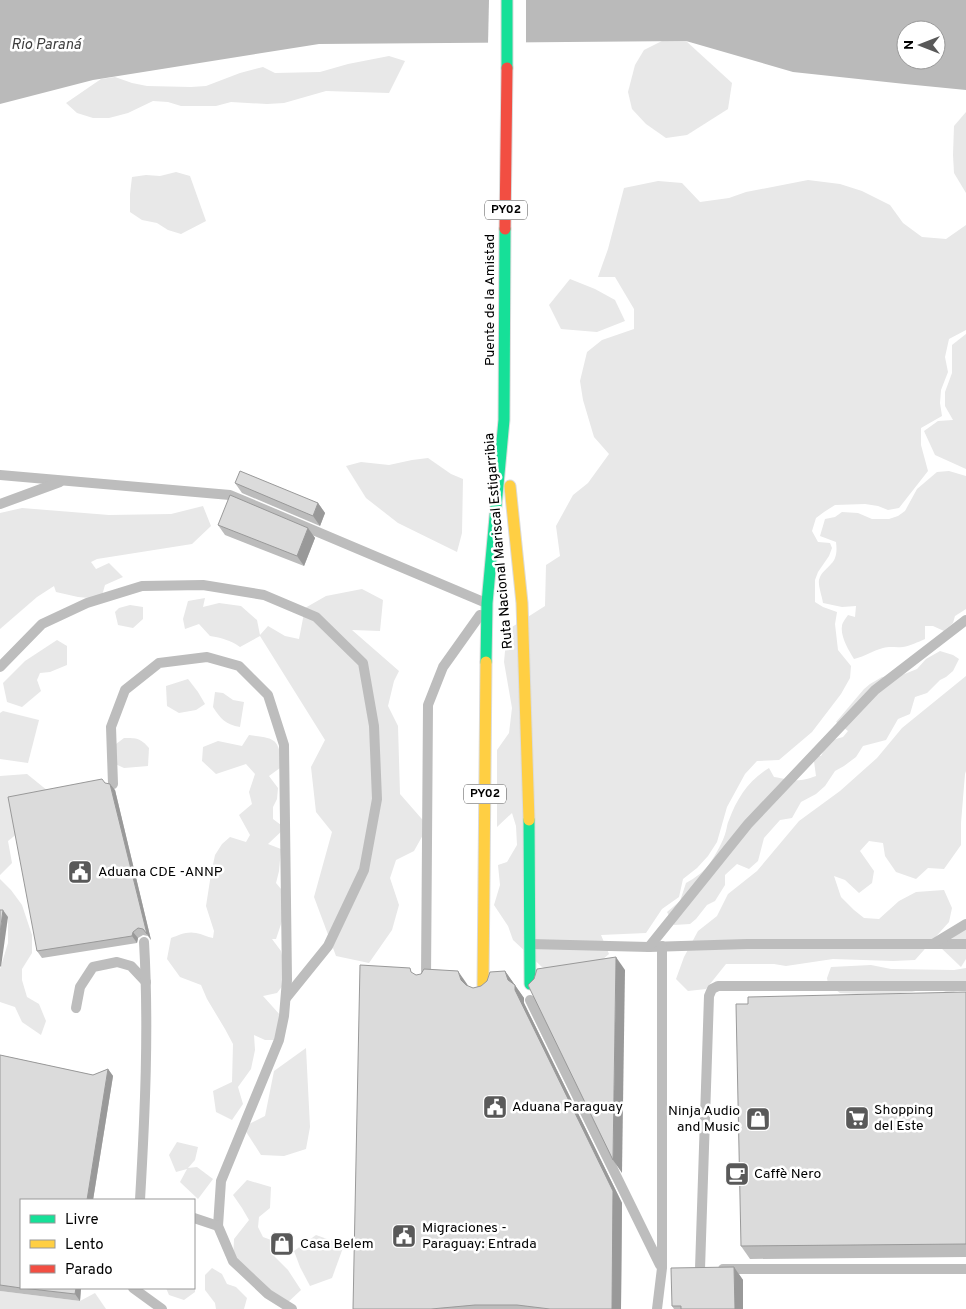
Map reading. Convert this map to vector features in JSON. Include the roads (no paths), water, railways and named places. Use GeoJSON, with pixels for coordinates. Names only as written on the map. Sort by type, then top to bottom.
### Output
{"type":"FeatureCollection","features":[{"type":"Feature","properties":{"kind":"highway","name":"Puente de la Amistad"},"geometry":{"type":"LineString","coordinates":[[504,420],[507,0]]}},
{"type":"Feature","properties":{"kind":"highway","name":"Ruta Nacional Mariscal Estigarribia"},"geometry":{"type":"LineString","coordinates":[[483,985],[487,603],[504,420]]}},
{"type":"Feature","properties":{"kind":"highway","name":"Ruta Nacional Mariscal Estigarribia"},"geometry":{"type":"LineString","coordinates":[[504,420],[522,603],[529,803],[530,984]]}},
{"type":"Feature","properties":{"kind":"lane"},"geometry":{"type":"LineString","coordinates":[[0,475],[230,495],[487,603],[477,621],[443,667],[428,705],[426,981]]}},
{"type":"Feature","properties":{"kind":"lane"},"geometry":{"type":"LineString","coordinates":[[0,504],[65,480]]}},
{"type":"Feature","properties":{"kind":"lane"},"geometry":{"type":"LineString","coordinates":[[0,667],[42,624],[87,603],[142,586],[203,584],[264,595],[316,617],[363,662],[374,726],[377,799],[364,870],[328,946],[285,999]]}},
{"type":"Feature","properties":{"kind":"lane"},"geometry":{"type":"LineString","coordinates":[[649,947],[748,824],[876,690],[966,620]]}},
{"type":"Feature","properties":{"kind":"lane"},"geometry":{"type":"LineString","coordinates":[[113,784],[111,727],[124,690],[158,662],[207,657],[239,666],[268,695],[284,745],[287,980],[284,1016],[279,1040],[221,1181],[218,1226],[233,1260],[268,1294],[292,1309]]}},
{"type":"Feature","properties":{"kind":"lane"},"geometry":{"type":"LineString","coordinates":[[933,944],[966,924]]}},
{"type":"Feature","properties":{"kind":"lane"},"geometry":{"type":"LineString","coordinates":[[140,1199],[146,1076],[144,942]]}},
{"type":"Feature","properties":{"kind":"lane"},"geometry":{"type":"LineString","coordinates":[[529,944],[649,947],[747,944],[966,944]]}},
{"type":"Feature","properties":{"kind":"lane"},"geometry":{"type":"LineString","coordinates":[[657,1309],[666,1269],[662,946]]}},
{"type":"Feature","properties":{"kind":"lane"},"geometry":{"type":"LineString","coordinates":[[76,1008],[80,987],[93,967],[117,962],[131,966],[146,982]]}},
{"type":"Feature","properties":{"kind":"lane"},"geometry":{"type":"LineString","coordinates":[[966,986],[718,986],[712,990],[709,996],[695,1269],[966,1268]]}},
{"type":"Feature","properties":{"kind":"lane"},"geometry":{"type":"LineString","coordinates":[[530,1000],[666,1269]]}},
{"type":"Feature","properties":{"kind":"lane"},"geometry":{"type":"LineString","coordinates":[[195,1218],[218,1226]]}},
{"type":"Feature","properties":{"kind":"lane"},"geometry":{"type":"LineString","coordinates":[[134,1289],[162,1309]]}},
{"type":"Feature","properties":{"kind":"water","name":"Rio Paraná"},"geometry":{"type":"Polygon","coordinates":[[[0,0],[966,0],[966,90],[793,72],[686,41],[319,44],[93,80],[0,104],[0,0]]]}},
{"type":"Feature","properties":{"kind":"place","name":"Aduana CDE -ANNP"},"geometry":{"type":"Point","coordinates":[80,872]}},
{"type":"Feature","properties":{"kind":"place","name":"Aduana Paraguay"},"geometry":{"type":"Point","coordinates":[495,1107]}},
{"type":"Feature","properties":{"kind":"place","name":"Shopping del Este"},"geometry":{"type":"Point","coordinates":[857,1118]}},
{"type":"Feature","properties":{"kind":"place","name":"Ninja Audio and Music"},"geometry":{"type":"Point","coordinates":[758,1119]}},
{"type":"Feature","properties":{"kind":"place","name":"Caffè Nero"},"geometry":{"type":"Point","coordinates":[737,1174]}},
{"type":"Feature","properties":{"kind":"place","name":"Migraciones - Paraguay: Entrada"},"geometry":{"type":"Point","coordinates":[404,1236]}},
{"type":"Feature","properties":{"kind":"place","name":"Casa Belem"},"geometry":{"type":"Point","coordinates":[282,1244]}}]}
